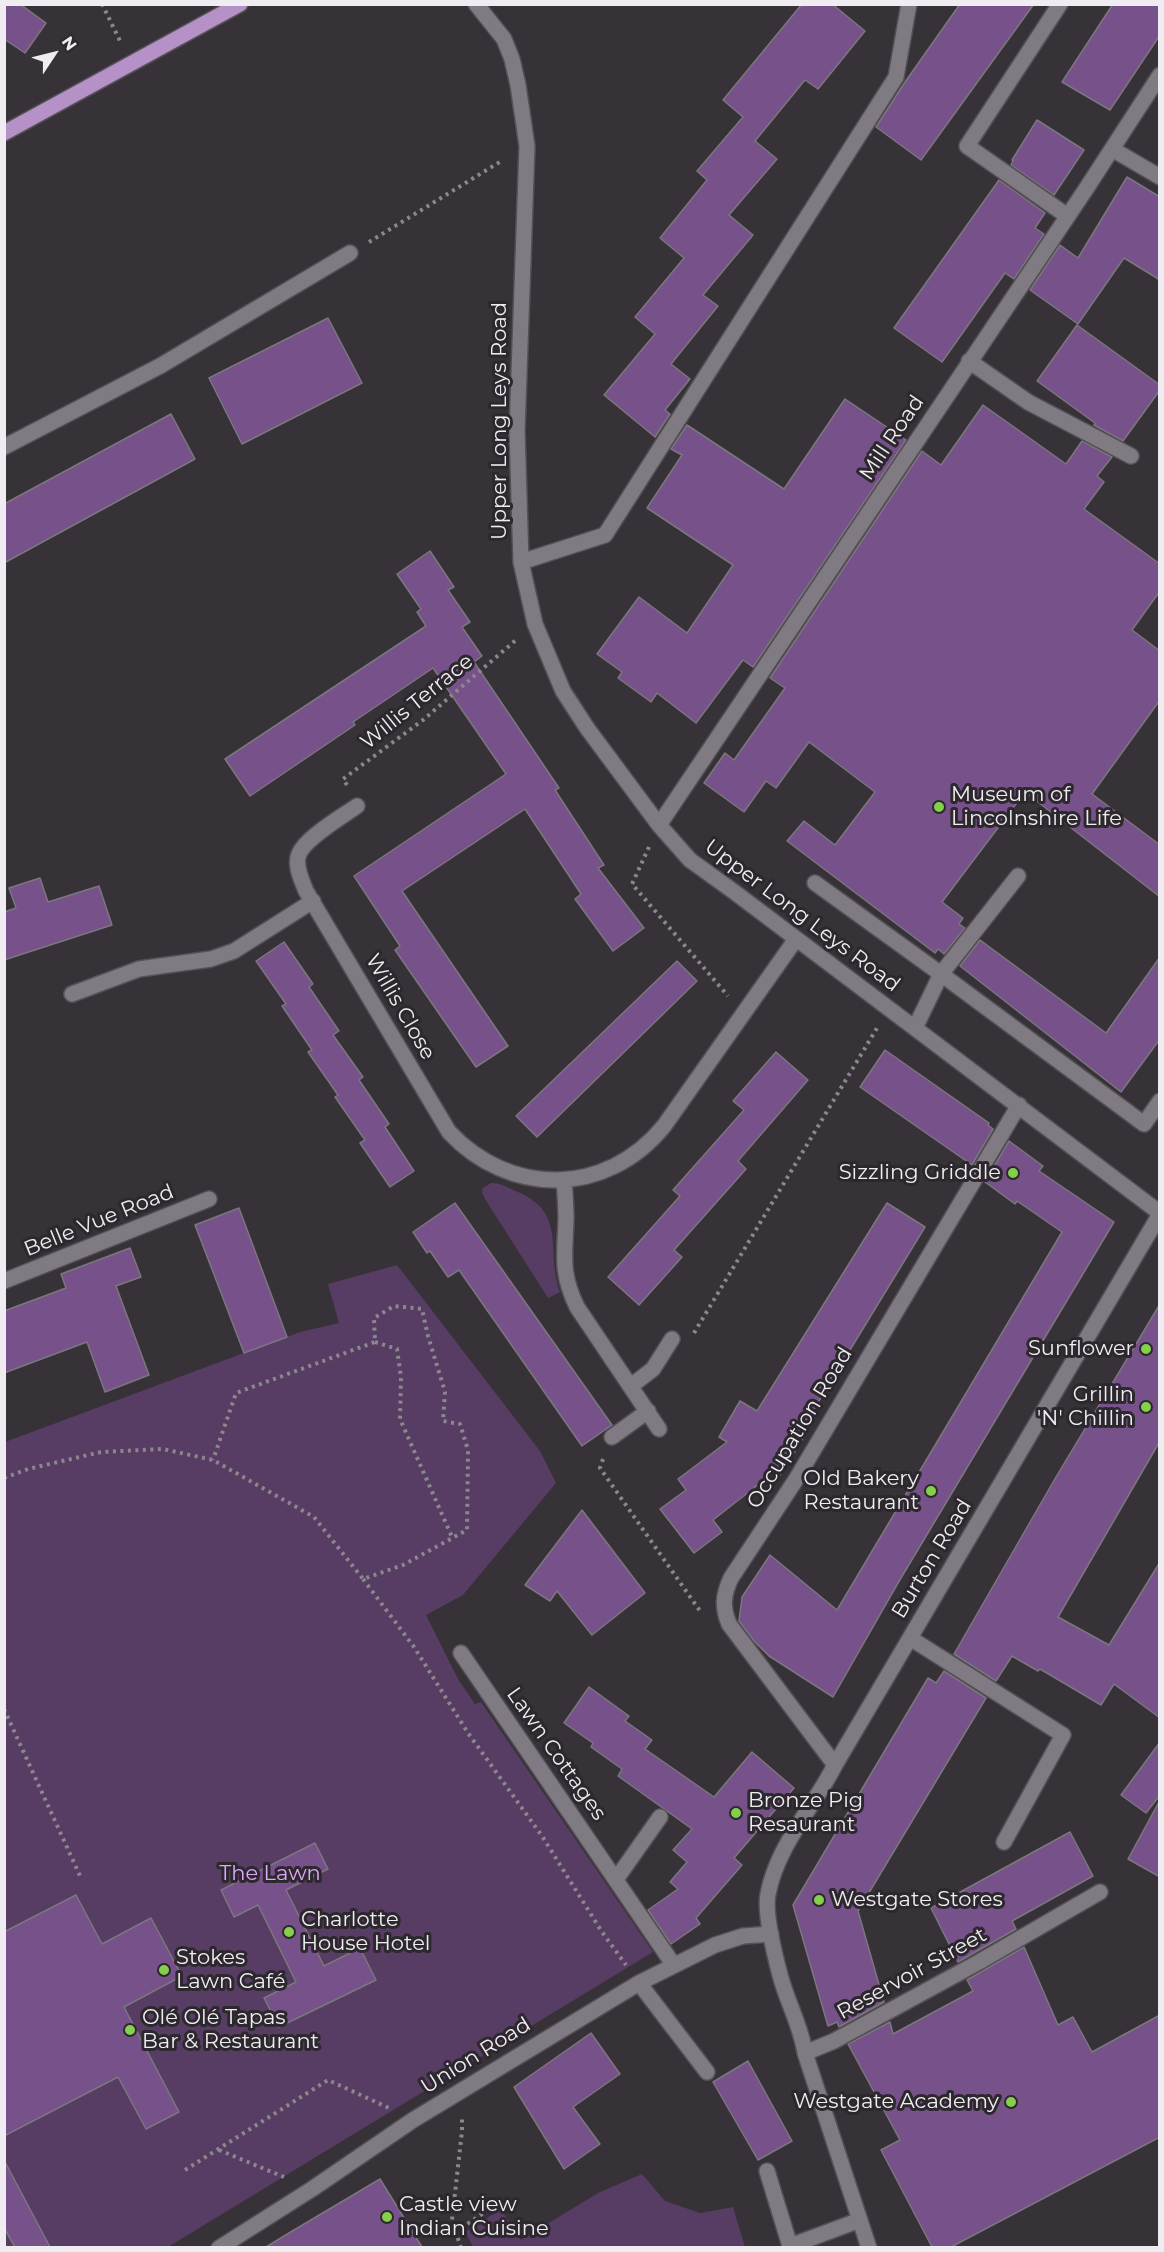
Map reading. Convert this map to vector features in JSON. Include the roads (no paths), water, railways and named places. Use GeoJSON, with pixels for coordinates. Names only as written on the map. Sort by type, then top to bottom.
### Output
{"type":"FeatureCollection","features":[{"type":"Feature","properties":{"kind":"main road"},"geometry":{"type":"LineString","coordinates":[[4,133],[238,5]]}},
{"type":"Feature","properties":{"kind":"street","name":"Upper Long Leys Road"},"geometry":{"type":"LineString","coordinates":[[476,4],[504,39],[512,59],[527,146],[517,431],[521,562],[536,624],[569,702],[659,825],[700,869],[1019,1105],[1160,1214]]}},
{"type":"Feature","properties":{"kind":"street"},"geometry":{"type":"LineString","coordinates":[[521,562],[605,535],[896,77],[909,4]]}},
{"type":"Feature","properties":{"kind":"street"},"geometry":{"type":"LineString","coordinates":[[1060,4],[967,146],[1066,215]]}},
{"type":"Feature","properties":{"kind":"street","name":"Mill Road"},"geometry":{"type":"LineString","coordinates":[[659,825],[1160,75]]}},
{"type":"Feature","properties":{"kind":"street"},"geometry":{"type":"LineString","coordinates":[[1112,149],[1160,177]]}},
{"type":"Feature","properties":{"kind":"street"},"geometry":{"type":"LineString","coordinates":[[4,447],[160,366],[350,254]]}},
{"type":"Feature","properties":{"kind":"street"},"geometry":{"type":"LineString","coordinates":[[969,361],[1028,402],[1131,456]]}},
{"type":"Feature","properties":{"kind":"street","name":"Willis Close"},"geometry":{"type":"LineString","coordinates":[[357,806],[308,843],[298,855],[298,871],[306,891],[448,1132],[477,1158],[511,1174],[537,1180],[564,1180],[597,1173],[616,1166],[643,1148],[663,1126],[796,939]]}},
{"type":"Feature","properties":{"kind":"street"},"geometry":{"type":"LineString","coordinates":[[915,1028],[941,974],[1018,876]]}},
{"type":"Feature","properties":{"kind":"street"},"geometry":{"type":"LineString","coordinates":[[815,883],[1144,1124],[1160,1101]]}},
{"type":"Feature","properties":{"kind":"street"},"geometry":{"type":"LineString","coordinates":[[72,994],[139,969],[211,959],[234,951],[313,901]]}},
{"type":"Feature","properties":{"kind":"street","name":"Occupation Road"},"geometry":{"type":"LineString","coordinates":[[835,1765],[729,1624],[724,1612],[724,1593],[731,1578],[795,1481],[1019,1105]]}},
{"type":"Feature","properties":{"kind":"street"},"geometry":{"type":"LineString","coordinates":[[564,1180],[566,1219],[563,1262],[568,1287],[578,1307],[659,1429]]}},
{"type":"Feature","properties":{"kind":"street","name":"Belle Vue Road"},"geometry":{"type":"LineString","coordinates":[[4,1281],[209,1199]]}},
{"type":"Feature","properties":{"kind":"street","name":"Burton Road"},"geometry":{"type":"LineString","coordinates":[[868,2247],[805,2053],[803,2038],[781,1978],[771,1934],[767,1896],[785,1847],[823,1790],[835,1765],[1160,1214]]}},
{"type":"Feature","properties":{"kind":"street"},"geometry":{"type":"LineString","coordinates":[[631,1386],[653,1369],[672,1339]]}},
{"type":"Feature","properties":{"kind":"street"},"geometry":{"type":"LineString","coordinates":[[612,1437],[648,1411]]}},
{"type":"Feature","properties":{"kind":"street"},"geometry":{"type":"LineString","coordinates":[[910,1638],[1063,1735],[1004,1842]]}},
{"type":"Feature","properties":{"kind":"street","name":"Lawn Cottages"},"geometry":{"type":"LineString","coordinates":[[461,1653],[617,1878],[673,1964]]}},
{"type":"Feature","properties":{"kind":"street"},"geometry":{"type":"LineString","coordinates":[[617,1878],[660,1817]]}},
{"type":"Feature","properties":{"kind":"street","name":"Reservoir Street"},"geometry":{"type":"LineString","coordinates":[[805,2053],[834,2041],[979,1962],[1100,1892]]}},
{"type":"Feature","properties":{"kind":"street","name":"Union Road"},"geometry":{"type":"LineString","coordinates":[[219,2247],[312,2189],[413,2120],[639,1983],[715,1945],[743,1936],[771,1934]]}},
{"type":"Feature","properties":{"kind":"street"},"geometry":{"type":"LineString","coordinates":[[639,1983],[707,2072]]}},
{"type":"Feature","properties":{"kind":"street"},"geometry":{"type":"LineString","coordinates":[[767,2171],[790,2247],[860,2220]]}},
{"type":"Feature","properties":{"kind":"place","name":"Museum of Lincolnshire Life"},"geometry":{"type":"Point","coordinates":[939,807]}},
{"type":"Feature","properties":{"kind":"place","name":"Sizzling Griddle"},"geometry":{"type":"Point","coordinates":[1013,1173]}},
{"type":"Feature","properties":{"kind":"place","name":"Sunflower"},"geometry":{"type":"Point","coordinates":[1146,1349]}},
{"type":"Feature","properties":{"kind":"place","name":"Grillin 'N' Chillin"},"geometry":{"type":"Point","coordinates":[1146,1407]}},
{"type":"Feature","properties":{"kind":"place","name":"Old Bakery Restaurant"},"geometry":{"type":"Point","coordinates":[931,1491]}},
{"type":"Feature","properties":{"kind":"place","name":"Bronze Pig Resaurant"},"geometry":{"type":"Point","coordinates":[736,1813]}},
{"type":"Feature","properties":{"kind":"place","name":"Westgate Stores"},"geometry":{"type":"Point","coordinates":[819,1900]}},
{"type":"Feature","properties":{"kind":"place","name":"Charlotte House Hotel"},"geometry":{"type":"Point","coordinates":[289,1932]}},
{"type":"Feature","properties":{"kind":"place","name":"Stokes Lawn Café"},"geometry":{"type":"Point","coordinates":[164,1970]}},
{"type":"Feature","properties":{"kind":"place","name":"Olé Olé Tapas Bar & Restaurant"},"geometry":{"type":"Point","coordinates":[130,2030]}},
{"type":"Feature","properties":{"kind":"place","name":"Westgate Academy"},"geometry":{"type":"Point","coordinates":[1011,2102]}},
{"type":"Feature","properties":{"kind":"place","name":"Castle view Indian Cuisine"},"geometry":{"type":"Point","coordinates":[387,2217]}},
{"type":"Feature","properties":{"kind":"park label","name":"The Lawn"},"geometry":{"type":"Point","coordinates":[270,1874]}}]}
